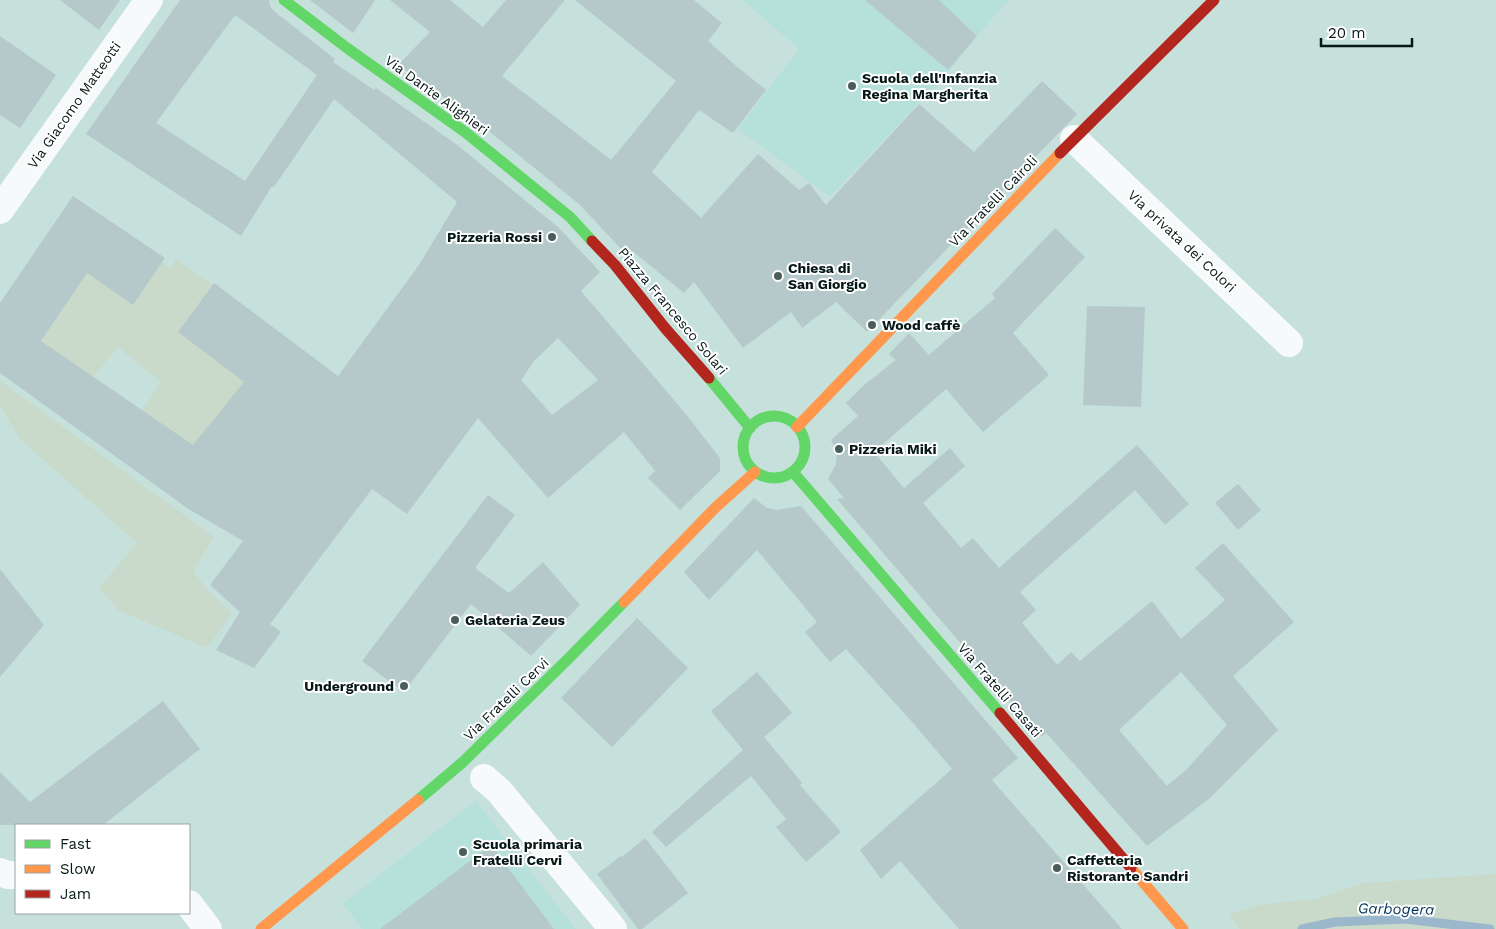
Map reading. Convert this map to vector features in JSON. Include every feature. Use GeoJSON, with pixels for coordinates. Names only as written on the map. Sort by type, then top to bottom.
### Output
{"type":"FeatureCollection","features":[{"type":"Feature","properties":{"kind":"street","name":"Via Giacomo Matteotti"},"geometry":{"type":"LineString","coordinates":[[0,210],[149,0]]}},
{"type":"Feature","properties":{"kind":"street","name":"Via Dante Alighieri"},"geometry":{"type":"LineString","coordinates":[[284,0],[464,132],[570,217]]}},
{"type":"Feature","properties":{"kind":"street","name":"Via Fratelli Cairoli"},"geometry":{"type":"LineString","coordinates":[[797,426],[1074,140],[1214,0]]}},
{"type":"Feature","properties":{"kind":"street","name":"Via privata dei Colori"},"geometry":{"type":"LineString","coordinates":[[1074,140],[1289,343]]}},
{"type":"Feature","properties":{"kind":"street","name":"Piazza Francesco Solari"},"geometry":{"type":"LineString","coordinates":[[570,217],[615,265],[665,328],[719,389],[750,428]]}},
{"type":"Feature","properties":{"kind":"street"},"geometry":{"type":"LineString","coordinates":[[771,417],[780,417],[797,426],[805,445],[799,465],[783,477],[773,479],[763,477],[754,472],[744,457],[743,448],[744,439],[750,428],[762,419],[771,417]]}},
{"type":"Feature","properties":{"kind":"street","name":"Via Fratelli Cervi"},"geometry":{"type":"LineString","coordinates":[[262,929],[464,762],[754,472]]}},
{"type":"Feature","properties":{"kind":"street","name":"Via Fratelli Casati"},"geometry":{"type":"LineString","coordinates":[[792,472],[1037,756],[1183,929]]}},
{"type":"Feature","properties":{"kind":"street"},"geometry":{"type":"LineString","coordinates":[[484,778],[499,791],[613,929]]}},
{"type":"Feature","properties":{"kind":"street"},"geometry":{"type":"LineString","coordinates":[[0,872],[15,875]]}},
{"type":"Feature","properties":{"kind":"street"},"geometry":{"type":"LineString","coordinates":[[190,905],[208,929]]}},
{"type":"Feature","properties":{"kind":"shaded area","name":"Scuola dell'Infanzia Regina Margherita"},"geometry":{"type":"Polygon","coordinates":[[[743,0],[1009,0],[949,71],[830,197],[738,129],[799,49],[743,0]]]}},
{"type":"Feature","properties":{"kind":"shaded area","name":"Scuola primaria Fratelli Cervi"},"geometry":{"type":"Polygon","coordinates":[[[476,801],[576,929],[362,929],[343,903],[476,801]]]}},
{"type":"Feature","properties":{"kind":"green space"},"geometry":{"type":"Polygon","coordinates":[[[176,259],[213,285],[178,332],[318,438],[193,445],[142,411],[161,382],[118,347],[93,377],[41,341],[87,273],[133,304],[162,262],[171,269],[176,259]]]}},
{"type":"Feature","properties":{"kind":"green space"},"geometry":{"type":"Polygon","coordinates":[[[0,381],[214,537],[193,571],[210,593],[232,613],[207,648],[118,610],[99,588],[137,543],[20,439],[0,405],[0,381]]]}},
{"type":"Feature","properties":{"kind":"green space"},"geometry":{"type":"Polygon","coordinates":[[[1496,874],[1496,929],[1240,929],[1229,914],[1264,904],[1317,899],[1363,883],[1496,874]]]}},
{"type":"Feature","properties":{"kind":"building"},"geometry":{"type":"Polygon","coordinates":[[[60,0],[120,0],[99,30],[60,0]]]}},
{"type":"Feature","properties":{"kind":"building"},"geometry":{"type":"Polygon","coordinates":[[[180,0],[269,0],[270,6],[275,12],[335,59],[333,62],[374,90],[376,88],[456,144],[559,228],[600,272],[581,291],[685,413],[720,458],[720,471],[680,510],[648,478],[655,471],[624,432],[548,498],[478,418],[407,514],[372,489],[270,624],[281,632],[254,668],[216,650],[240,612],[210,585],[243,541],[187,508],[0,373],[0,303],[73,196],[165,258],[133,305],[87,273],[41,341],[193,445],[244,382],[178,332],[214,283],[338,376],[419,265],[457,202],[334,99],[274,187],[272,186],[241,236],[86,134],[180,0]],[[235,15],[156,123],[245,181],[317,75],[235,15]],[[558,338],[534,361],[521,380],[552,415],[598,380],[558,338]]]}},
{"type":"Feature","properties":{"kind":"building"},"geometry":{"type":"Polygon","coordinates":[[[310,0],[375,0],[353,33],[310,0]]]}},
{"type":"Feature","properties":{"kind":"building"},"geometry":{"type":"Polygon","coordinates":[[[390,0],[450,0],[483,27],[506,0],[565,0],[502,76],[611,160],[676,81],[575,0],[694,0],[722,23],[708,41],[766,90],[733,133],[699,110],[652,172],[701,218],[758,154],[799,190],[809,183],[826,205],[919,104],[974,152],[1042,81],[1077,114],[867,332],[836,302],[802,328],[791,312],[743,348],[694,282],[684,293],[626,246],[622,250],[580,205],[474,119],[398,65],[430,32],[390,0]]]}},
{"type":"Feature","properties":{"kind":"building"},"geometry":{"type":"Polygon","coordinates":[[[865,0],[939,0],[977,36],[948,70],[865,0]]]}},
{"type":"Feature","properties":{"kind":"building"},"geometry":{"type":"Polygon","coordinates":[[[0,36],[56,75],[20,128],[0,115],[0,36]]]}},
{"type":"Feature","properties":{"kind":"building"},"geometry":{"type":"Polygon","coordinates":[[[1055,228],[1085,257],[1013,333],[1049,375],[983,432],[946,389],[874,452],[904,488],[950,448],[965,466],[923,503],[961,548],[973,538],[999,568],[1137,445],[1189,504],[1165,525],[1135,490],[1020,592],[1036,610],[1022,623],[1057,665],[1071,652],[1080,661],[1152,601],[1181,639],[1225,600],[1195,568],[1223,543],[1294,622],[1233,676],[1278,730],[1210,798],[1147,846],[1049,736],[1046,733],[1041,737],[837,499],[844,498],[828,479],[836,464],[837,453],[831,440],[858,416],[846,403],[864,385],[896,360],[889,354],[909,333],[929,355],[995,298],[992,294],[1055,228]],[[1181,672],[1119,730],[1167,786],[1186,770],[1227,725],[1181,672]]]}},
{"type":"Feature","properties":{"kind":"building"},"geometry":{"type":"Polygon","coordinates":[[[1087,306],[1145,307],[1141,407],[1083,405],[1087,306]]]}},
{"type":"Feature","properties":{"kind":"building"},"geometry":{"type":"Polygon","coordinates":[[[1238,484],[1261,510],[1238,530],[1215,503],[1238,484]]]}},
{"type":"Feature","properties":{"kind":"building"},"geometry":{"type":"Polygon","coordinates":[[[488,495],[515,515],[475,568],[509,593],[543,562],[580,605],[531,656],[471,604],[404,692],[362,661],[488,495]]]}},
{"type":"Feature","properties":{"kind":"building"},"geometry":{"type":"Polygon","coordinates":[[[754,498],[767,508],[777,510],[801,506],[1018,758],[992,780],[1122,929],[959,929],[900,861],[881,879],[860,850],[952,769],[846,649],[830,662],[805,632],[817,622],[757,550],[709,600],[684,572],[754,498]]]}},
{"type":"Feature","properties":{"kind":"building"},"geometry":{"type":"Polygon","coordinates":[[[0,569],[44,625],[0,677],[0,569]]]}},
{"type":"Feature","properties":{"kind":"building"},"geometry":{"type":"Polygon","coordinates":[[[637,618],[688,668],[612,747],[561,698],[637,618]]]}},
{"type":"Feature","properties":{"kind":"building"},"geometry":{"type":"Polygon","coordinates":[[[757,672],[792,713],[764,737],[802,783],[800,785],[841,832],[806,862],[776,827],[786,819],[751,776],[666,847],[652,832],[743,750],[711,711],[757,672]]]}},
{"type":"Feature","properties":{"kind":"building"},"geometry":{"type":"Polygon","coordinates":[[[163,701],[200,749],[104,824],[0,825],[0,772],[30,802],[163,701]]]}},
{"type":"Feature","properties":{"kind":"building"},"geometry":{"type":"Polygon","coordinates":[[[645,838],[688,893],[642,929],[638,929],[597,874],[645,838]]]}},
{"type":"Feature","properties":{"kind":"building"},"geometry":{"type":"Polygon","coordinates":[[[491,845],[554,929],[380,929],[491,845]]]}},
{"type":"Feature","properties":{"kind":"waterway","name":"Garbogera"},"geometry":{"type":"LineString","coordinates":[[1302,929],[1335,922],[1405,919],[1490,929]]}},
{"type":"Feature","properties":{"kind":"traffic: fast"},"geometry":{"type":"LineString","coordinates":[[284,0],[347,48],[465,132],[570,217],[592,241]]}},
{"type":"Feature","properties":{"kind":"traffic: fast"},"geometry":{"type":"LineString","coordinates":[[709,378],[750,428]]}},
{"type":"Feature","properties":{"kind":"traffic: fast"},"geometry":{"type":"LineString","coordinates":[[774,416],[791,421],[796,425],[800,430],[805,447],[800,464],[796,469],[791,473],[774,478],[757,473],[752,469],[748,464],[743,447],[748,430],[752,425],[757,421],[774,416]]}},
{"type":"Feature","properties":{"kind":"traffic: fast"},"geometry":{"type":"LineString","coordinates":[[793,472],[1000,713]]}},
{"type":"Feature","properties":{"kind":"traffic: fast"},"geometry":{"type":"LineString","coordinates":[[418,800],[463,762],[624,602]]}},
{"type":"Feature","properties":{"kind":"traffic: slow"},"geometry":{"type":"LineString","coordinates":[[797,427],[1060,153]]}},
{"type":"Feature","properties":{"kind":"traffic: slow"},"geometry":{"type":"LineString","coordinates":[[624,602],[716,507],[755,472]]}},
{"type":"Feature","properties":{"kind":"traffic: slow"},"geometry":{"type":"LineString","coordinates":[[261,929],[418,800]]}},
{"type":"Feature","properties":{"kind":"traffic: slow"},"geometry":{"type":"LineString","coordinates":[[1131,868],[1183,929]]}},
{"type":"Feature","properties":{"kind":"traffic: jam"},"geometry":{"type":"LineString","coordinates":[[1060,153],[1214,0]]}},
{"type":"Feature","properties":{"kind":"traffic: jam"},"geometry":{"type":"LineString","coordinates":[[592,241],[615,265],[665,328],[709,378]]}},
{"type":"Feature","properties":{"kind":"traffic: jam"},"geometry":{"type":"LineString","coordinates":[[1000,713],[1131,868]]}},
{"type":"Feature","properties":{"kind":"place","name":"Scuola dell'Infanzia Regina Margherita"},"geometry":{"type":"Point","coordinates":[852,86]}},
{"type":"Feature","properties":{"kind":"place","name":"Pizzeria Rossi"},"geometry":{"type":"Point","coordinates":[552,237]}},
{"type":"Feature","properties":{"kind":"place","name":"Chiesa di San Giorgio"},"geometry":{"type":"Point","coordinates":[778,276]}},
{"type":"Feature","properties":{"kind":"place","name":"Wood caffè"},"geometry":{"type":"Point","coordinates":[872,325]}},
{"type":"Feature","properties":{"kind":"place","name":"Pizzeria Miki"},"geometry":{"type":"Point","coordinates":[839,449]}},
{"type":"Feature","properties":{"kind":"place","name":"Gelateria Zeus"},"geometry":{"type":"Point","coordinates":[455,620]}},
{"type":"Feature","properties":{"kind":"place","name":"Underground"},"geometry":{"type":"Point","coordinates":[404,686]}},
{"type":"Feature","properties":{"kind":"place","name":"Scuola primaria Fratelli Cervi"},"geometry":{"type":"Point","coordinates":[463,852]}},
{"type":"Feature","properties":{"kind":"place","name":"Caffetteria Ristorante Sandri"},"geometry":{"type":"Point","coordinates":[1057,868]}}]}
